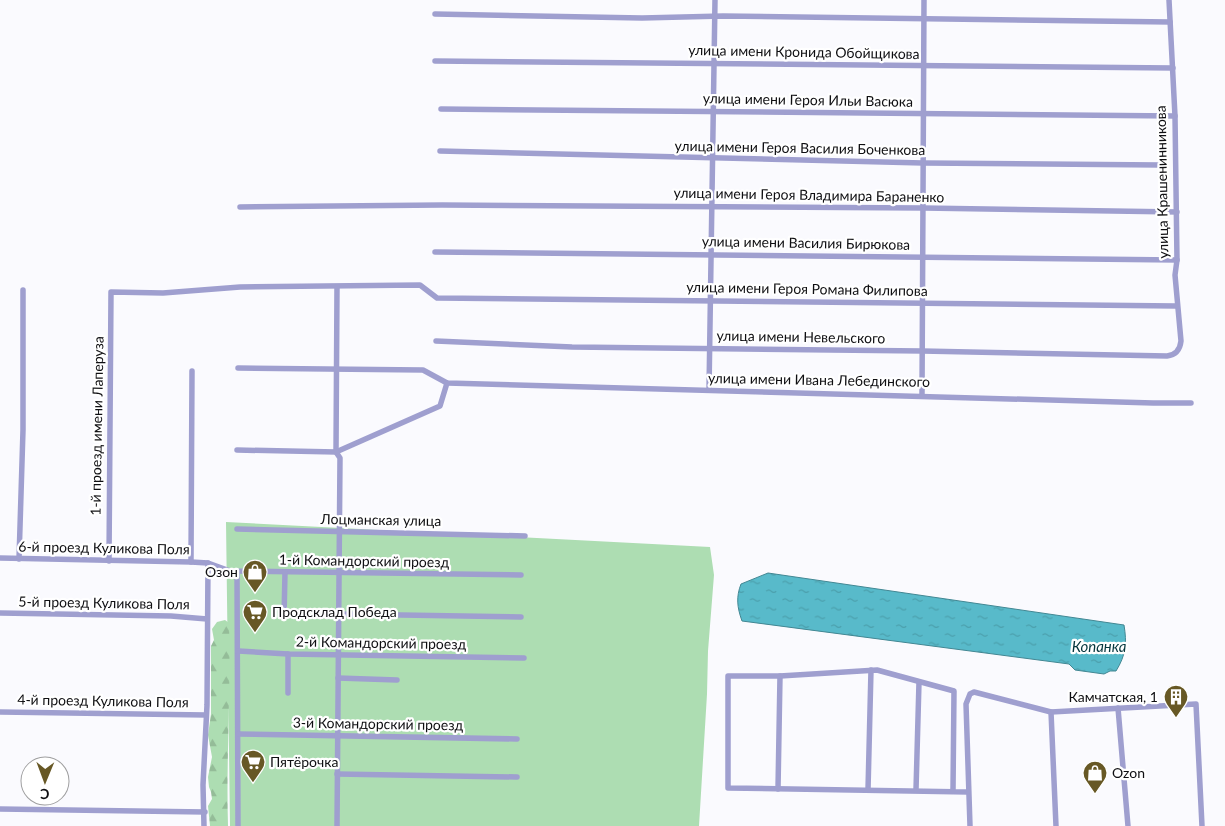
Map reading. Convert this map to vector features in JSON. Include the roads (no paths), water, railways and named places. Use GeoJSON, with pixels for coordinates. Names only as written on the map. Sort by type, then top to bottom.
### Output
{"type":"FeatureCollection","features":[{"type":"Feature","properties":{"kind":"street"},"geometry":{"type":"LineString","coordinates":[[710,390],[716,0]]}},
{"type":"Feature","properties":{"kind":"street"},"geometry":{"type":"LineString","coordinates":[[922,396],[924,0]]}},
{"type":"Feature","properties":{"kind":"street","name":"улица Крашенинникова"},"geometry":{"type":"LineString","coordinates":[[1167,356],[1177,352],[1180,346],[1175,276],[1178,260],[1175,116],[1169,0]]}},
{"type":"Feature","properties":{"kind":"street"},"geometry":{"type":"LineString","coordinates":[[435,14],[642,18],[715,16],[1170,22]]}},
{"type":"Feature","properties":{"kind":"street","name":"улица имени Кронида Обойщикова"},"geometry":{"type":"LineString","coordinates":[[435,61],[1172,68]]}},
{"type":"Feature","properties":{"kind":"street","name":"улица имени Героя Ильи Васюка"},"geometry":{"type":"LineString","coordinates":[[441,109],[1175,116]]}},
{"type":"Feature","properties":{"kind":"street","name":"улица имени Героя Василия Боченкова"},"geometry":{"type":"LineString","coordinates":[[440,152],[923,163],[1160,165]]}},
{"type":"Feature","properties":{"kind":"street","name":"улица имени Героя Владимира Бараненко"},"geometry":{"type":"LineString","coordinates":[[240,207],[442,204],[1176,212]]}},
{"type":"Feature","properties":{"kind":"street","name":"улица имени Василия Бирюкова"},"geometry":{"type":"LineString","coordinates":[[434,252],[1178,260]]}},
{"type":"Feature","properties":{"kind":"street","name":"улица имени Героя Романа Филипова"},"geometry":{"type":"LineString","coordinates":[[337,286],[420,285],[437,298],[1176,306]]}},
{"type":"Feature","properties":{"kind":"street"},"geometry":{"type":"LineString","coordinates":[[337,286],[336,452],[340,458],[337,826]]}},
{"type":"Feature","properties":{"kind":"street","name":"1-й проезд имени Лаперуза"},"geometry":{"type":"LineString","coordinates":[[109,561],[111,292],[162,293],[240,287],[337,286]]}},
{"type":"Feature","properties":{"kind":"street"},"geometry":{"type":"LineString","coordinates":[[19,559],[23,430],[23,290]]}},
{"type":"Feature","properties":{"kind":"street","name":"улица имени Невельского"},"geometry":{"type":"LineString","coordinates":[[436,341],[572,348],[710,348],[1167,356]]}},
{"type":"Feature","properties":{"kind":"street"},"geometry":{"type":"LineString","coordinates":[[237,450],[336,452],[440,406],[446,383],[423,370],[238,368]]}},
{"type":"Feature","properties":{"kind":"street"},"geometry":{"type":"LineString","coordinates":[[191,562],[192,371]]}},
{"type":"Feature","properties":{"kind":"street","name":"улица имени Ивана Лебединского"},"geometry":{"type":"LineString","coordinates":[[446,383],[1191,403]]}},
{"type":"Feature","properties":{"kind":"street","name":"Лоцманская улица"},"geometry":{"type":"LineString","coordinates":[[237,529],[525,536]]}},
{"type":"Feature","properties":{"kind":"street","name":"6-й проезд Куликова Поля"},"geometry":{"type":"LineString","coordinates":[[0,558],[208,562]]}},
{"type":"Feature","properties":{"kind":"street"},"geometry":{"type":"LineString","coordinates":[[204,826],[203,785],[208,562]]}},
{"type":"Feature","properties":{"kind":"street","name":"1-й Командорский проезд"},"geometry":{"type":"LineString","coordinates":[[208,562],[230,571],[339,574],[521,575]]}},
{"type":"Feature","properties":{"kind":"street"},"geometry":{"type":"LineString","coordinates":[[237,571],[238,826]]}},
{"type":"Feature","properties":{"kind":"street"},"geometry":{"type":"LineString","coordinates":[[284,618],[285,572]]}},
{"type":"Feature","properties":{"kind":"street","name":"5-й проезд Куликова Поля"},"geometry":{"type":"LineString","coordinates":[[0,614],[171,616],[208,619]]}},
{"type":"Feature","properties":{"kind":"street","name":"2-й Командорский проезд"},"geometry":{"type":"LineString","coordinates":[[338,614],[521,617]]}},
{"type":"Feature","properties":{"kind":"street","name":"2-й Командорский проезд"},"geometry":{"type":"LineString","coordinates":[[238,651],[288,654],[524,658]]}},
{"type":"Feature","properties":{"kind":"street"},"geometry":{"type":"LineString","coordinates":[[288,654],[288,693]]}},
{"type":"Feature","properties":{"kind":"street"},"geometry":{"type":"LineString","coordinates":[[868,790],[871,670]]}},
{"type":"Feature","properties":{"kind":"street"},"geometry":{"type":"LineString","coordinates":[[953,791],[954,691],[877,670],[780,676],[728,676],[728,788],[968,792]]}},
{"type":"Feature","properties":{"kind":"street"},"geometry":{"type":"LineString","coordinates":[[778,789],[780,676]]}},
{"type":"Feature","properties":{"kind":"street"},"geometry":{"type":"LineString","coordinates":[[338,678],[397,680]]}},
{"type":"Feature","properties":{"kind":"street"},"geometry":{"type":"LineString","coordinates":[[916,790],[919,682]]}},
{"type":"Feature","properties":{"kind":"street"},"geometry":{"type":"LineString","coordinates":[[970,826],[966,704],[970,694],[974,692],[1051,712],[1196,704],[1202,826]]}},
{"type":"Feature","properties":{"kind":"street"},"geometry":{"type":"LineString","coordinates":[[1118,708],[1128,826]]}},
{"type":"Feature","properties":{"kind":"street","name":"4-й проезд Куликова Поля"},"geometry":{"type":"LineString","coordinates":[[0,712],[206,715]]}},
{"type":"Feature","properties":{"kind":"street"},"geometry":{"type":"LineString","coordinates":[[1051,712],[1056,826]]}},
{"type":"Feature","properties":{"kind":"street","name":"3-й Командорский проезд"},"geometry":{"type":"LineString","coordinates":[[238,734],[517,739]]}},
{"type":"Feature","properties":{"kind":"street"},"geometry":{"type":"LineString","coordinates":[[337,774],[517,777]]}},
{"type":"Feature","properties":{"kind":"street"},"geometry":{"type":"LineString","coordinates":[[0,810],[205,812]]}},
{"type":"Feature","properties":{"kind":"water","name":"Копанка"},"geometry":{"type":"Polygon","coordinates":[[[768,573],[1124,625],[1124,654],[1116,671],[1104,674],[1075,670],[1069,664],[742,621],[738,602],[741,584],[768,573]]]}},
{"type":"Feature","properties":{"kind":"place","name":"Озон"},"geometry":{"type":"Point","coordinates":[255,593]}},
{"type":"Feature","properties":{"kind":"place","name":"Продсклад Победа"},"geometry":{"type":"Point","coordinates":[255,633]}},
{"type":"Feature","properties":{"kind":"place","name":"Камчатская, 1"},"geometry":{"type":"Point","coordinates":[1176,718]}},
{"type":"Feature","properties":{"kind":"place","name":"Пятёрочка"},"geometry":{"type":"Point","coordinates":[253,783]}},
{"type":"Feature","properties":{"kind":"place","name":"Ozon"},"geometry":{"type":"Point","coordinates":[1095,794]}}]}
